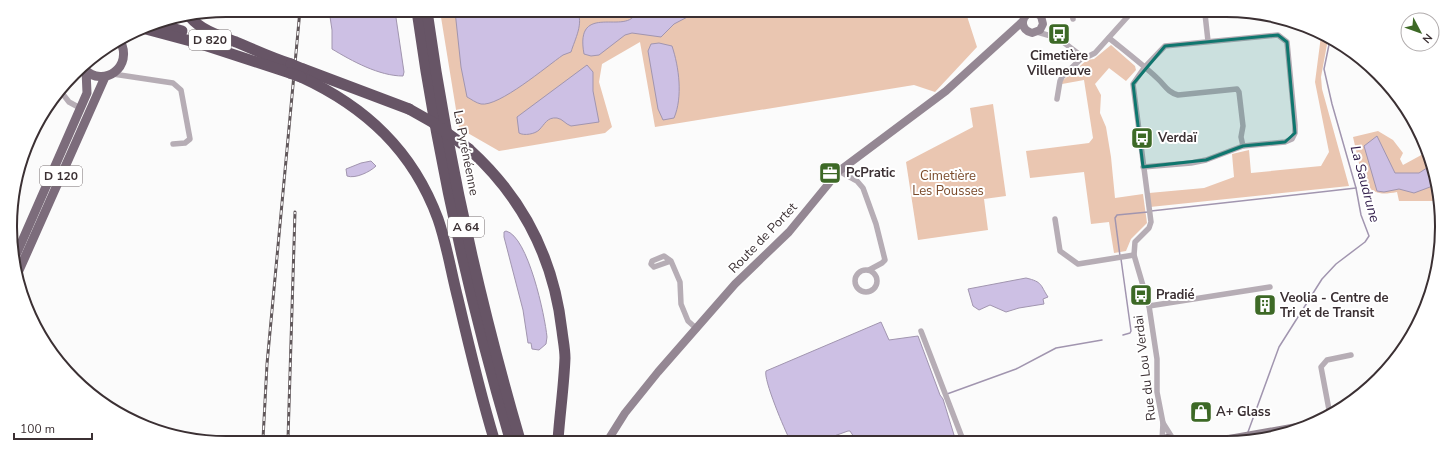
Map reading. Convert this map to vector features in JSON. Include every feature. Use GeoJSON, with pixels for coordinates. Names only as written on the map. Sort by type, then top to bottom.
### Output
{"type":"FeatureCollection","features":[{"type":"Feature","properties":{"kind":"highway","name":"La Pyrénéenne"},"geometry":{"type":"LineString","coordinates":[[418,17],[438,140],[450,200],[479,327],[509,436]]}},
{"type":"Feature","properties":{"kind":"highway","name":"La Pyrénéenne"},"geometry":{"type":"LineString","coordinates":[[428,17],[448,140],[472,254],[519,436]]}},
{"type":"Feature","properties":{"kind":"highway"},"geometry":{"type":"LineString","coordinates":[[192,20],[213,34],[263,55],[291,69],[408,109],[437,125],[485,164],[525,214],[538,241],[549,270],[560,309],[565,357],[558,436]]}},
{"type":"Feature","properties":{"kind":"highway","name":"D 820"},"geometry":{"type":"LineString","coordinates":[[165,26],[263,55]]}},
{"type":"Feature","properties":{"kind":"highway","name":"D 820"},"geometry":{"type":"LineString","coordinates":[[152,31],[291,69]]}},
{"type":"Feature","properties":{"kind":"highway"},"geometry":{"type":"LineString","coordinates":[[302,73],[346,100],[376,124],[398,148],[422,185],[443,236],[493,436]]}},
{"type":"Feature","properties":{"kind":"main road"},"geometry":{"type":"LineString","coordinates":[[87,70],[95,76],[109,75],[122,63],[124,55],[122,45]]}},
{"type":"Feature","properties":{"kind":"main road","name":"D 120"},"geometry":{"type":"LineString","coordinates":[[18,250],[87,93],[84,72]]}},
{"type":"Feature","properties":{"kind":"main road","name":"D 120"},"geometry":{"type":"LineString","coordinates":[[21,266],[109,75]]}},
{"type":"Feature","properties":{"kind":"street","name":"Route de Portet"},"geometry":{"type":"LineString","coordinates":[[611,436],[625,413],[697,329],[736,284],[789,232],[839,171],[946,91],[1014,30],[1026,17]]}},
{"type":"Feature","properties":{"kind":"street"},"geometry":{"type":"LineString","coordinates":[[1040,17],[1051,34],[1084,56]]}},
{"type":"Feature","properties":{"kind":"street"},"geometry":{"type":"LineString","coordinates":[[1037,32],[1040,17]]}},
{"type":"Feature","properties":{"kind":"street"},"geometry":{"type":"LineString","coordinates":[[1057,99],[1062,77],[1084,56],[1095,53],[1127,17]]}},
{"type":"Feature","properties":{"kind":"street"},"geometry":{"type":"LineString","coordinates":[[1206,17],[1210,41]]}},
{"type":"Feature","properties":{"kind":"street"},"geometry":{"type":"LineString","coordinates":[[1023,21],[1023,27],[1027,31]]}},
{"type":"Feature","properties":{"kind":"street"},"geometry":{"type":"LineString","coordinates":[[1014,30],[1051,34]]}},
{"type":"Feature","properties":{"kind":"street"},"geometry":{"type":"LineString","coordinates":[[1055,219],[1060,251],[1078,264],[1134,255],[1135,242],[1149,228],[1151,217],[1143,167],[1133,84],[1144,68],[1165,46],[1278,36],[1287,42],[1295,133],[1292,139],[1285,142],[1243,146],[1191,164],[1143,167]]}},
{"type":"Feature","properties":{"kind":"street"},"geometry":{"type":"LineString","coordinates":[[1109,38],[1157,78],[1165,89],[1178,95],[1237,89],[1240,92],[1243,146]]}},
{"type":"Feature","properties":{"kind":"street"},"geometry":{"type":"LineString","coordinates":[[122,63],[129,75]]}},
{"type":"Feature","properties":{"kind":"street"},"geometry":{"type":"LineString","coordinates":[[109,75],[129,75],[173,83],[180,90],[190,139],[185,143],[173,144]]}},
{"type":"Feature","properties":{"kind":"street"},"geometry":{"type":"LineString","coordinates":[[63,95],[69,102],[80,108]]}},
{"type":"Feature","properties":{"kind":"street"},"geometry":{"type":"LineString","coordinates":[[839,171],[860,184],[876,224],[885,260],[869,270]]}},
{"type":"Feature","properties":{"kind":"street","name":"Rue du Lou Verdai"},"geometry":{"type":"LineString","coordinates":[[1134,255],[1149,306],[1157,359],[1157,392],[1163,423],[1162,436]]}},
{"type":"Feature","properties":{"kind":"street"},"geometry":{"type":"LineString","coordinates":[[671,261],[680,282],[681,304],[688,321],[697,329]]}},
{"type":"Feature","properties":{"kind":"street"},"geometry":{"type":"LineString","coordinates":[[1149,306],[1270,287]]}},
{"type":"Feature","properties":{"kind":"street"},"geometry":{"type":"LineString","coordinates":[[921,331],[961,436]]}},
{"type":"Feature","properties":{"kind":"street"},"geometry":{"type":"LineString","coordinates":[[1329,409],[1321,367],[1328,360],[1350,355]]}},
{"type":"Feature","properties":{"kind":"street"},"geometry":{"type":"LineString","coordinates":[[1163,423],[1173,436]]}},
{"type":"Feature","properties":{"kind":"highlighted area"},"geometry":{"type":"Polygon","coordinates":[[[1278,35],[1287,42],[1295,133],[1285,142],[1243,146],[1206,160],[1143,167],[1133,84],[1165,46],[1278,35]]]}},
{"type":"Feature","properties":{"kind":"green space"},"geometry":{"type":"Polygon","coordinates":[[[441,17],[967,17],[977,47],[935,92],[914,85],[655,127],[640,42],[602,64],[599,82],[612,127],[605,133],[499,151],[459,128],[441,17]]]}},
{"type":"Feature","properties":{"kind":"green space"},"geometry":{"type":"Polygon","coordinates":[[[1320,40],[1327,44],[1321,77],[1322,89],[1349,186],[1150,207],[1149,193],[1204,188],[1234,177],[1232,154],[1249,150],[1251,173],[1321,166],[1329,152],[1315,82],[1320,40]]]}},
{"type":"Feature","properties":{"kind":"green space"},"geometry":{"type":"Polygon","coordinates":[[[1111,45],[1135,66],[1136,70],[1126,81],[1109,68],[1095,84],[1101,95],[1100,113],[1106,127],[1115,198],[1143,194],[1147,223],[1131,239],[1126,251],[1114,253],[1109,222],[1091,224],[1084,172],[1030,178],[1026,151],[1089,143],[1093,138],[1084,80],[1062,84],[1061,82],[1087,60],[1094,59],[1111,45]]]}},
{"type":"Feature","properties":{"kind":"green space","name":"Cimetière Les Pousses"},"geometry":{"type":"Polygon","coordinates":[[[993,104],[1006,196],[984,199],[988,230],[918,240],[906,162],[973,127],[970,108],[993,104]]]}},
{"type":"Feature","properties":{"kind":"green space"},"geometry":{"type":"Polygon","coordinates":[[[1378,131],[1393,140],[1403,153],[1400,159],[1403,165],[1422,154],[1428,172],[1433,201],[1399,201],[1397,192],[1379,193],[1364,185],[1353,137],[1378,131]]]}},
{"type":"Feature","properties":{"kind":"shaded area"},"geometry":{"type":"Polygon","coordinates":[[[330,17],[396,17],[404,72],[403,76],[375,71],[332,49],[330,17]]]}},
{"type":"Feature","properties":{"kind":"shaded area"},"geometry":{"type":"Polygon","coordinates":[[[456,17],[579,17],[580,21],[577,36],[571,52],[563,55],[511,93],[499,99],[481,104],[467,97],[461,67],[456,17]]]}},
{"type":"Feature","properties":{"kind":"shaded area"},"geometry":{"type":"Polygon","coordinates":[[[632,17],[687,17],[674,24],[661,37],[632,33],[625,35],[599,55],[591,56],[584,54],[583,38],[587,28],[594,24],[603,22],[623,22],[632,17]]]}},
{"type":"Feature","properties":{"kind":"shaded area"},"geometry":{"type":"Polygon","coordinates":[[[659,43],[672,46],[677,63],[679,82],[677,110],[674,118],[663,120],[658,109],[648,51],[651,44],[659,43]]]}},
{"type":"Feature","properties":{"kind":"shaded area"},"geometry":{"type":"Polygon","coordinates":[[[587,65],[593,72],[593,91],[599,122],[571,126],[562,120],[554,118],[548,120],[535,133],[519,133],[517,117],[587,65]]]}},
{"type":"Feature","properties":{"kind":"shaded area"},"geometry":{"type":"Polygon","coordinates":[[[1377,136],[1395,173],[1419,173],[1427,168],[1431,187],[1414,193],[1399,189],[1384,192],[1377,191],[1364,146],[1377,136]]]}},
{"type":"Feature","properties":{"kind":"shaded area"},"geometry":{"type":"Polygon","coordinates":[[[371,161],[376,166],[370,171],[354,177],[347,176],[346,169],[371,161]]]}},
{"type":"Feature","properties":{"kind":"shaded area"},"geometry":{"type":"Polygon","coordinates":[[[506,231],[514,236],[521,247],[528,261],[539,296],[547,337],[546,344],[539,350],[532,349],[531,343],[528,343],[523,310],[504,237],[504,232],[506,231]]]}},
{"type":"Feature","properties":{"kind":"shaded area"},"geometry":{"type":"Polygon","coordinates":[[[1026,278],[1035,281],[1042,287],[1048,297],[1043,299],[1044,304],[1019,308],[1006,312],[990,305],[979,310],[973,306],[968,289],[1026,278]]]}},
{"type":"Feature","properties":{"kind":"shaded area"},"geometry":{"type":"Polygon","coordinates":[[[881,322],[889,340],[918,336],[940,395],[943,399],[954,435],[853,436],[850,431],[848,431],[834,436],[788,436],[771,394],[766,371],[881,322]]]}},
{"type":"Feature","properties":{"kind":"waterway","name":"La Saudrune"},"geometry":{"type":"LineString","coordinates":[[1248,432],[1279,347],[1322,279],[1336,264],[1365,242],[1369,236],[1361,215],[1356,188],[1332,104],[1324,69],[1329,45]]}},
{"type":"Feature","properties":{"kind":"waterway"},"geometry":{"type":"LineString","coordinates":[[1151,211],[1356,188]]}},
{"type":"Feature","properties":{"kind":"waterway"},"geometry":{"type":"LineString","coordinates":[[1120,256],[1115,218],[1117,215],[1148,212]]}},
{"type":"Feature","properties":{"kind":"waterway"},"geometry":{"type":"LineString","coordinates":[[1121,259],[1131,331],[1130,333],[1123,335]]}},
{"type":"Feature","properties":{"kind":"waterway"},"geometry":{"type":"LineString","coordinates":[[947,394],[1016,369],[1056,348],[1102,340]]}},
{"type":"Feature","properties":{"kind":"railway"},"geometry":{"type":"LineString","coordinates":[[263,436],[267,364],[299,17]]}},
{"type":"Feature","properties":{"kind":"railway"},"geometry":{"type":"LineString","coordinates":[[288,436],[295,212]]}},
{"type":"Feature","properties":{"kind":"place","name":"Cimetière Villeneuve"},"geometry":{"type":"Point","coordinates":[1059,34]}},
{"type":"Feature","properties":{"kind":"place","name":"Verdaï"},"geometry":{"type":"Point","coordinates":[1142,138]}},
{"type":"Feature","properties":{"kind":"place","name":"PcPratic"},"geometry":{"type":"Point","coordinates":[830,173]}},
{"type":"Feature","properties":{"kind":"place","name":"Pradié"},"geometry":{"type":"Point","coordinates":[1141,295]}},
{"type":"Feature","properties":{"kind":"place","name":"Veolia - Centre de Tri et de Transit"},"geometry":{"type":"Point","coordinates":[1265,305]}},
{"type":"Feature","properties":{"kind":"place","name":"A+ Glass"},"geometry":{"type":"Point","coordinates":[1201,412]}}]}
